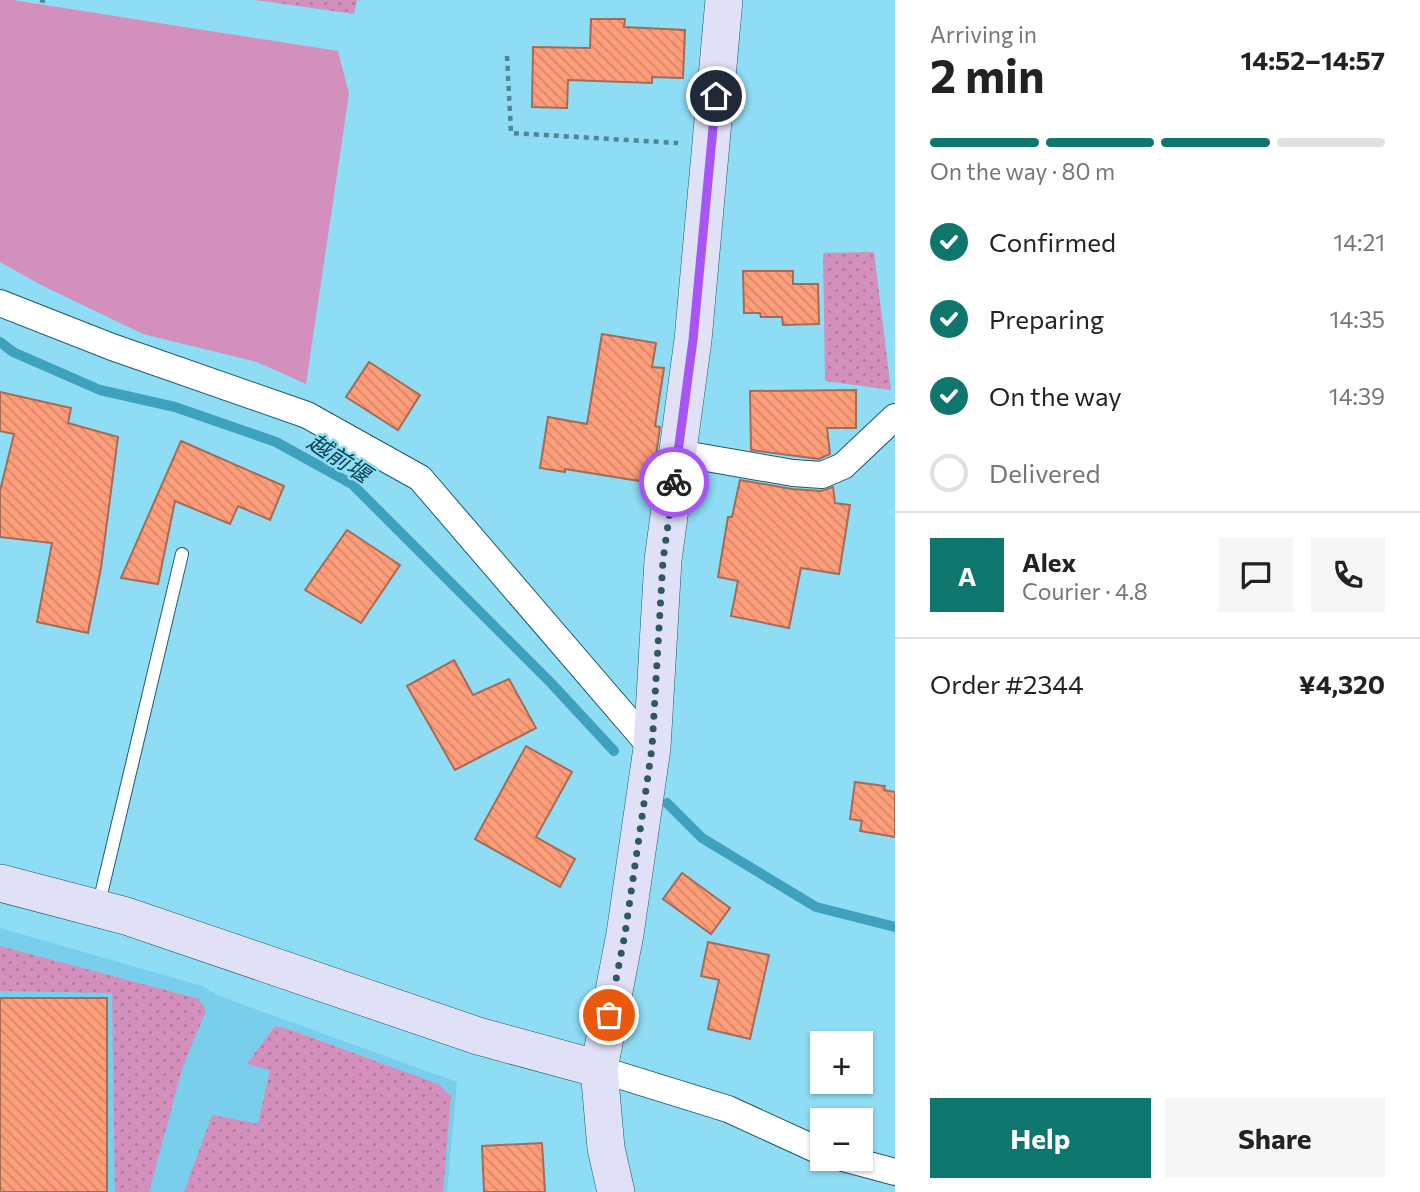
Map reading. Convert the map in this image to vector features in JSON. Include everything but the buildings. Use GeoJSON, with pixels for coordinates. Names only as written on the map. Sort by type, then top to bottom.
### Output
{"type":"FeatureCollection","features":[{"type":"Feature","properties":{"kind":"street"},"geometry":{"type":"LineString","coordinates":[[616,1192],[606,1147],[599,1069],[625,934],[652,748],[663,560],[693,340],[724,0]]}},
{"type":"Feature","properties":{"kind":"street"},"geometry":{"type":"LineString","coordinates":[[0,303],[112,347],[307,415],[420,478],[652,748]]}},
{"type":"Feature","properties":{"kind":"street"},"geometry":{"type":"LineString","coordinates":[[678,453],[793,473],[822,475],[843,466],[895,417]]}},
{"type":"Feature","properties":{"kind":"street"},"geometry":{"type":"LineString","coordinates":[[0,883],[98,909],[216,946],[478,1036],[599,1069],[728,1109],[810,1147]]}},
{"type":"Feature","properties":{"kind":"street"},"geometry":{"type":"LineString","coordinates":[[873,1166],[895,1172]]}},
{"type":"Feature","properties":{"kind":"lane"},"geometry":{"type":"LineString","coordinates":[[98,909],[182,554]]}},
{"type":"Feature","properties":{"kind":"path"},"geometry":{"type":"LineString","coordinates":[[40,0],[45,1],[45,5]]}},
{"type":"Feature","properties":{"kind":"path"},"geometry":{"type":"LineString","coordinates":[[507,56],[511,132],[711,145]]}},
{"type":"Feature","properties":{"kind":"shaded area"},"geometry":{"type":"Polygon","coordinates":[[[0,0],[338,51],[349,94],[306,384],[257,362],[143,334],[41,285],[0,262],[0,0]]]}},
{"type":"Feature","properties":{"kind":"shaded area"},"geometry":{"type":"Polygon","coordinates":[[[255,0],[357,0],[354,14],[255,0]]]}},
{"type":"Feature","properties":{"kind":"shaded area"},"geometry":{"type":"Polygon","coordinates":[[[874,252],[891,390],[825,381],[823,253],[874,252]]]}},
{"type":"Feature","properties":{"kind":"shaded area"},"geometry":{"type":"Polygon","coordinates":[[[0,928],[202,986],[219,996],[457,1082],[447,1192],[0,1192],[0,928]]]}},
{"type":"Feature","properties":{"kind":"shaded area"},"geometry":{"type":"Polygon","coordinates":[[[0,946],[199,999],[206,1011],[183,1066],[149,1192],[115,1192],[112,993],[0,991],[0,946]]]}},
{"type":"Feature","properties":{"kind":"shaded area"},"geometry":{"type":"Polygon","coordinates":[[[275,1026],[438,1084],[451,1096],[443,1192],[184,1192],[212,1115],[258,1124],[270,1070],[247,1064],[275,1026]]]}},
{"type":"Feature","properties":{"kind":"waterway","name":"越前堰"},"geometry":{"type":"LineString","coordinates":[[0,342],[13,352],[100,390],[175,407],[276,442],[352,484],[551,683],[614,751]]}},
{"type":"Feature","properties":{"kind":"waterway"},"geometry":{"type":"LineString","coordinates":[[667,803],[702,838],[816,907],[895,927]]}},
{"type":"Feature","properties":{"kind":"way so far"},"geometry":{"type":"LineString","coordinates":[[609,1015],[625,934],[652,748],[663,560],[674,482]]}},
{"type":"Feature","properties":{"kind":"route"},"geometry":{"type":"LineString","coordinates":[[674,482],[693,340],[716,96]]}}]}
